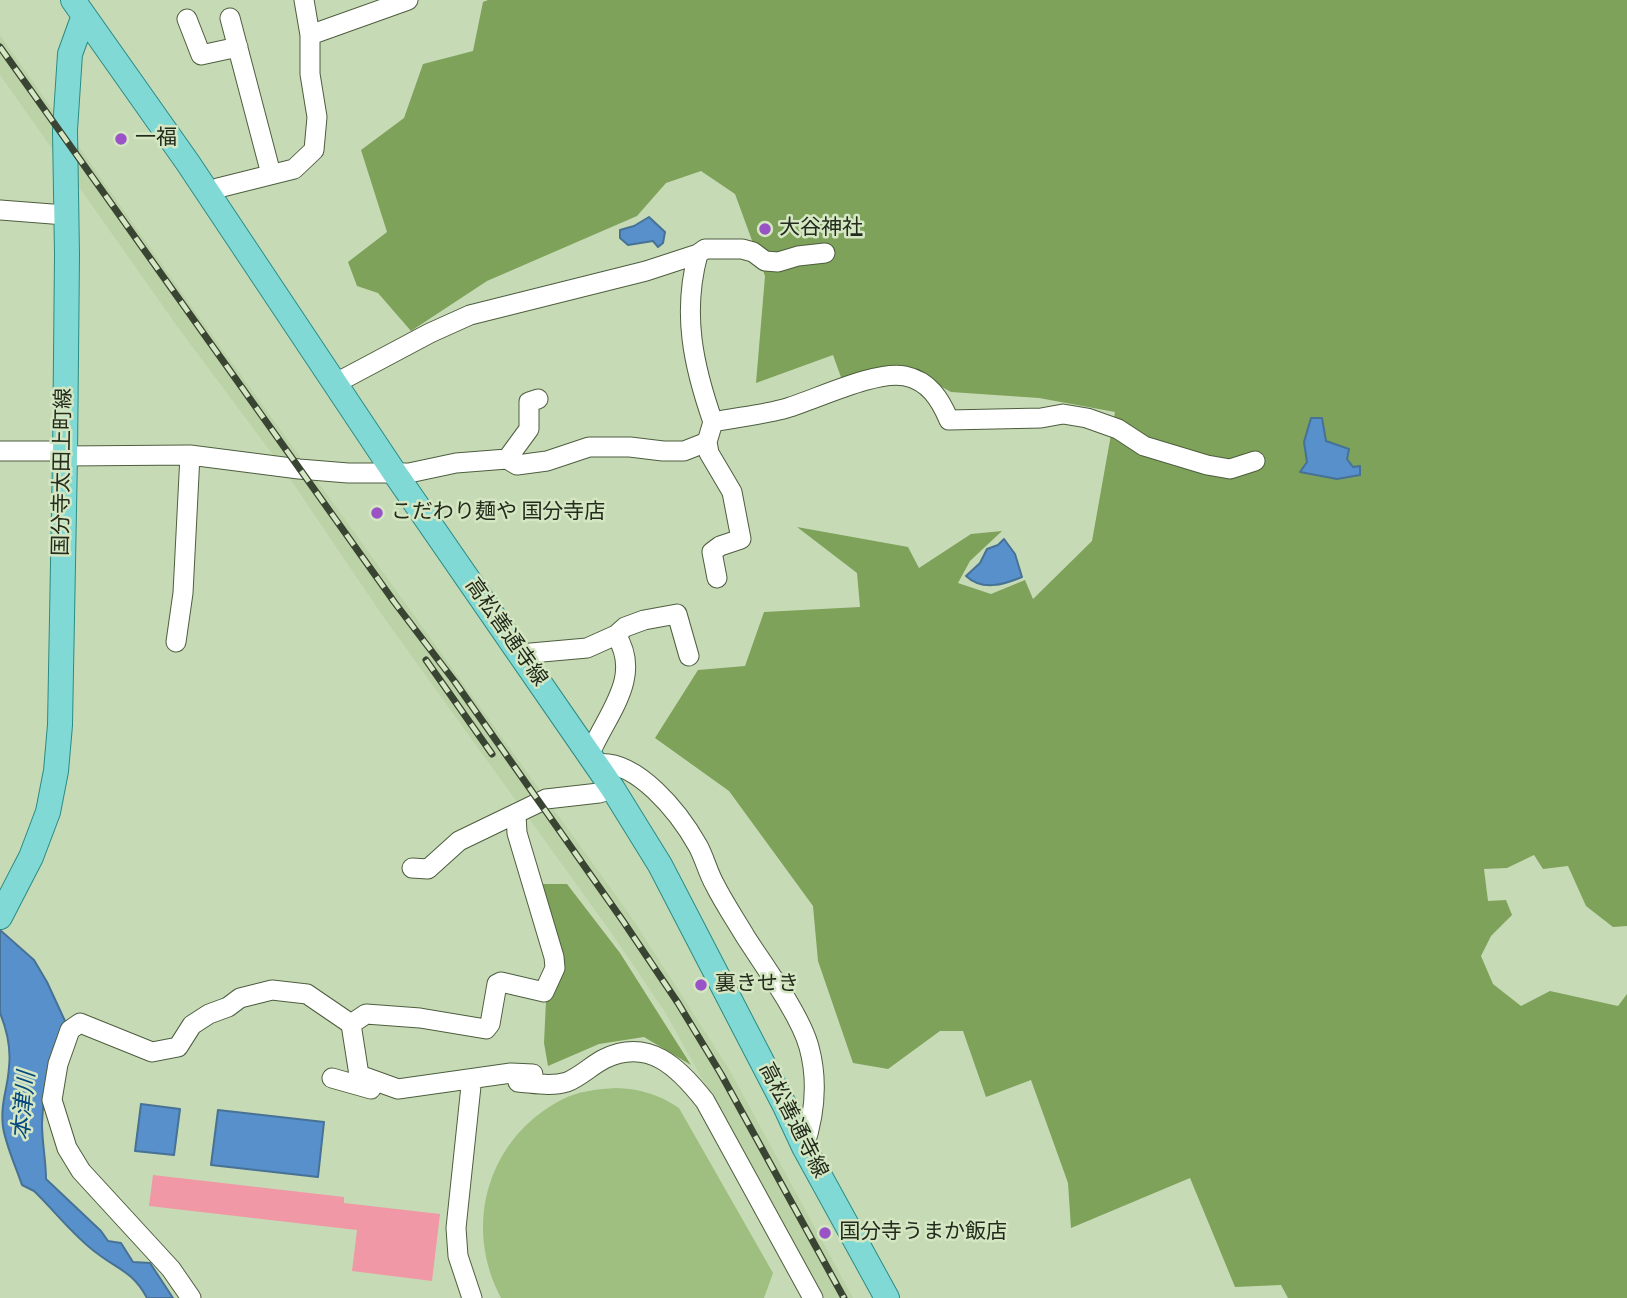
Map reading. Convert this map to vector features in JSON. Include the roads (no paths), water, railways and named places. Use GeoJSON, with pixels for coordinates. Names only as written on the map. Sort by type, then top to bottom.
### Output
{"type":"FeatureCollection","features":[{"type":"Feature","properties":{"kind":"main road","name":"高松善通寺線"},"geometry":{"type":"LineString","coordinates":[[78,9],[209,193],[394,472],[613,789],[660,865],[804,1147],[887,1298]]}},
{"type":"Feature","properties":{"kind":"main road","name":"国分寺太田上町線"},"geometry":{"type":"LineString","coordinates":[[0,917],[31,857],[44,823],[56,771],[60,725],[67,255],[65,130],[70,54],[78,9]]}},
{"type":"Feature","properties":{"kind":"street"},"geometry":{"type":"LineString","coordinates":[[209,193],[218,188],[294,169],[314,150],[317,117],[310,74],[310,35],[304,0]]}},
{"type":"Feature","properties":{"kind":"street"},"geometry":{"type":"LineString","coordinates":[[310,35],[388,3],[408,0]]}},
{"type":"Feature","properties":{"kind":"street"},"geometry":{"type":"LineString","coordinates":[[230,18],[271,174]]}},
{"type":"Feature","properties":{"kind":"street"},"geometry":{"type":"LineString","coordinates":[[187,19],[201,55],[238,47]]}},
{"type":"Feature","properties":{"kind":"street"},"geometry":{"type":"LineString","coordinates":[[0,210],[65,215]]}},
{"type":"Feature","properties":{"kind":"street"},"geometry":{"type":"LineString","coordinates":[[336,383],[470,315],[646,271],[698,254],[705,249],[742,249],[753,252],[765,261],[778,262],[798,256],[825,253]]}},
{"type":"Feature","properties":{"kind":"street"},"geometry":{"type":"LineString","coordinates":[[698,254],[692,276],[691,342],[694,361],[713,422],[707,442],[709,453],[732,492],[741,540],[720,546],[712,552],[717,578]]}},
{"type":"Feature","properties":{"kind":"street"},"geometry":{"type":"LineString","coordinates":[[713,422],[783,409],[880,378],[905,376],[928,386],[940,400],[948,420],[1041,418],[1063,414],[1087,418],[1118,429],[1144,446],[1207,466],[1230,469],[1255,461]]}},
{"type":"Feature","properties":{"kind":"street"},"geometry":{"type":"LineString","coordinates":[[507,459],[529,429],[529,402],[538,399]]}},
{"type":"Feature","properties":{"kind":"street"},"geometry":{"type":"LineString","coordinates":[[0,451],[190,455],[299,469],[348,473],[409,473],[456,463],[507,459],[517,464],[547,461],[589,447],[684,451],[707,442]]}},
{"type":"Feature","properties":{"kind":"street"},"geometry":{"type":"LineString","coordinates":[[176,642],[183,593],[190,455]]}},
{"type":"Feature","properties":{"kind":"street"},"geometry":{"type":"LineString","coordinates":[[520,654],[587,648],[617,635],[625,627],[644,620],[677,614],[689,656]]}},
{"type":"Feature","properties":{"kind":"street"},"geometry":{"type":"LineString","coordinates":[[617,635],[625,648],[628,673],[594,745],[592,758],[618,764],[638,776],[674,812],[698,847],[714,885],[796,1018],[808,1044],[814,1068],[811,1119],[804,1147]]}},
{"type":"Feature","properties":{"kind":"street"},"geometry":{"type":"LineString","coordinates":[[411,869],[428,869],[459,841],[546,799],[613,789]]}},
{"type":"Feature","properties":{"kind":"street"},"geometry":{"type":"LineString","coordinates":[[351,1024],[366,1014],[420,1018],[486,1029],[490,1024],[497,984],[501,982],[544,992],[555,968],[554,957],[517,833],[516,814]]}},
{"type":"Feature","properties":{"kind":"street"},"geometry":{"type":"LineString","coordinates":[[191,1298],[171,1269],[80,1171],[67,1148],[52,1100],[58,1064],[70,1030],[80,1023],[152,1052],[178,1047],[192,1025],[209,1014],[228,1007],[240,998],[272,990],[307,993],[351,1024],[359,1075],[398,1089],[425,1091],[500,1082],[545,1085],[567,1082],[606,1058],[625,1052],[647,1052],[662,1058],[696,1089],[705,1101],[813,1298]]}},
{"type":"Feature","properties":{"kind":"street"},"geometry":{"type":"LineString","coordinates":[[332,1078],[398,1097],[511,1073],[533,1074]]}},
{"type":"Feature","properties":{"kind":"street"},"geometry":{"type":"LineString","coordinates":[[471,1086],[456,1228],[458,1256],[472,1298]]}},
{"type":"Feature","properties":{"kind":"water"},"geometry":{"type":"Polygon","coordinates":[[[649,217],[665,232],[663,243],[658,247],[653,241],[628,245],[620,238],[620,230],[649,217]]]}},
{"type":"Feature","properties":{"kind":"water"},"geometry":{"type":"Polygon","coordinates":[[[1311,418],[1322,418],[1326,441],[1349,449],[1347,459],[1353,467],[1360,466],[1360,475],[1337,479],[1300,472],[1307,462],[1304,442],[1311,418]]]}},
{"type":"Feature","properties":{"kind":"water"},"geometry":{"type":"Polygon","coordinates":[[[1004,539],[1015,554],[1022,577],[986,585],[966,576],[980,563],[987,549],[998,545],[1004,539]]]}},
{"type":"Feature","properties":{"kind":"water","name":"本津川"},"geometry":{"type":"Polygon","coordinates":[[[0,930],[34,960],[65,1021],[44,1097],[42,1124],[46,1179],[101,1231],[108,1241],[121,1243],[133,1262],[150,1263],[173,1298],[147,1298],[131,1277],[89,1247],[34,1191],[22,1185],[3,1127],[9,1053],[0,1013],[0,930]]]}},
{"type":"Feature","properties":{"kind":"water"},"geometry":{"type":"Polygon","coordinates":[[[141,1104],[180,1109],[174,1155],[135,1151],[141,1104]]]}},
{"type":"Feature","properties":{"kind":"water"},"geometry":{"type":"Polygon","coordinates":[[[218,1110],[324,1122],[318,1177],[211,1165],[218,1110]]]}},
{"type":"Feature","properties":{"kind":"railway"},"geometry":{"type":"LineString","coordinates":[[0,47],[623,921],[721,1074],[844,1298]]}},
{"type":"Feature","properties":{"kind":"railway"},"geometry":{"type":"LineString","coordinates":[[426,660],[492,754]]}},
{"type":"Feature","properties":{"kind":"place","name":"一福"},"geometry":{"type":"Point","coordinates":[121,139]}},
{"type":"Feature","properties":{"kind":"place","name":"大谷神社"},"geometry":{"type":"Point","coordinates":[765,229]}},
{"type":"Feature","properties":{"kind":"place","name":"こだわり麺や 国分寺店"},"geometry":{"type":"Point","coordinates":[377,513]}},
{"type":"Feature","properties":{"kind":"place","name":"裏きせき"},"geometry":{"type":"Point","coordinates":[701,985]}},
{"type":"Feature","properties":{"kind":"place","name":"国分寺うまか飯店"},"geometry":{"type":"Point","coordinates":[825,1233]}}]}
